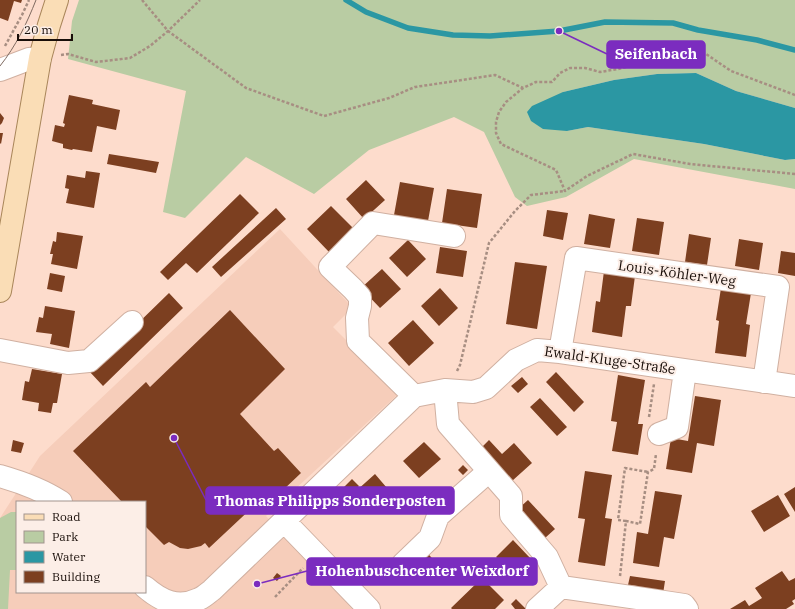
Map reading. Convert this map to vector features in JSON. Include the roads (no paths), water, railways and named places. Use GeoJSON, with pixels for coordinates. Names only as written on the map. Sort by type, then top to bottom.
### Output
{"type":"FeatureCollection","features":[{"type":"Feature","properties":{"kind":"main road"},"geometry":{"type":"LineString","coordinates":[[0,290],[40,58],[57,0]]}},
{"type":"Feature","properties":{"kind":"street"},"geometry":{"type":"LineString","coordinates":[[0,70],[29,60],[40,58]]}},
{"type":"Feature","properties":{"kind":"street"},"geometry":{"type":"LineString","coordinates":[[146,588],[166,602],[184,604],[199,599],[212,590],[414,396],[358,341],[357,318],[360,306],[360,297],[330,267],[373,223],[454,236]]}},
{"type":"Feature","properties":{"kind":"street","name":"Louis-Köhler-Weg"},"geometry":{"type":"LineString","coordinates":[[560,352],[576,258],[786,288],[764,382]]}},
{"type":"Feature","properties":{"kind":"street"},"geometry":{"type":"LineString","coordinates":[[0,350],[68,363],[89,362],[132,322]]}},
{"type":"Feature","properties":{"kind":"street","name":"Ewald-Kluge-Straße"},"geometry":{"type":"LineString","coordinates":[[414,396],[445,390],[473,392],[486,388],[516,360],[537,350],[795,386]]}},
{"type":"Feature","properties":{"kind":"street"},"geometry":{"type":"LineString","coordinates":[[659,434],[677,427],[685,371]]}},
{"type":"Feature","properties":{"kind":"street"},"geometry":{"type":"LineString","coordinates":[[445,390],[448,424],[511,496],[511,515],[548,557],[561,587]]}},
{"type":"Feature","properties":{"kind":"street"},"geometry":{"type":"LineString","coordinates":[[404,564],[430,538],[438,516],[489,471]]}},
{"type":"Feature","properties":{"kind":"street"},"geometry":{"type":"LineString","coordinates":[[0,476],[51,495],[60,501]]}},
{"type":"Feature","properties":{"kind":"street"},"geometry":{"type":"LineString","coordinates":[[284,521],[368,609]]}},
{"type":"Feature","properties":{"kind":"street"},"geometry":{"type":"LineString","coordinates":[[537,609],[561,587],[684,605],[687,609]]}},
{"type":"Feature","properties":{"kind":"water"},"geometry":{"type":"Polygon","coordinates":[[[696,73],[736,91],[795,108],[795,159],[785,160],[704,144],[588,127],[567,131],[543,129],[531,121],[527,112],[532,106],[563,92],[614,80],[657,74],[696,73]]]}},
{"type":"Feature","properties":{"kind":"waterway"},"geometry":{"type":"LineString","coordinates":[[346,0],[366,12],[408,28],[453,35],[490,36],[559,31],[605,22],[673,23],[698,30],[757,40],[795,50]]}},
{"type":"Feature","properties":{"kind":"tram line"},"geometry":{"type":"LineString","coordinates":[[0,66],[21,34],[36,0]]}},
{"type":"Feature","properties":{"kind":"place","name":"Seifenbach"},"geometry":{"type":"Point","coordinates":[559,31]}},
{"type":"Feature","properties":{"kind":"place","name":"Thomas Philipps Sonderposten"},"geometry":{"type":"Point","coordinates":[174,438]}},
{"type":"Feature","properties":{"kind":"place","name":"Hohenbuschcenter Weixdorf"},"geometry":{"type":"Point","coordinates":[257,584]}}]}
